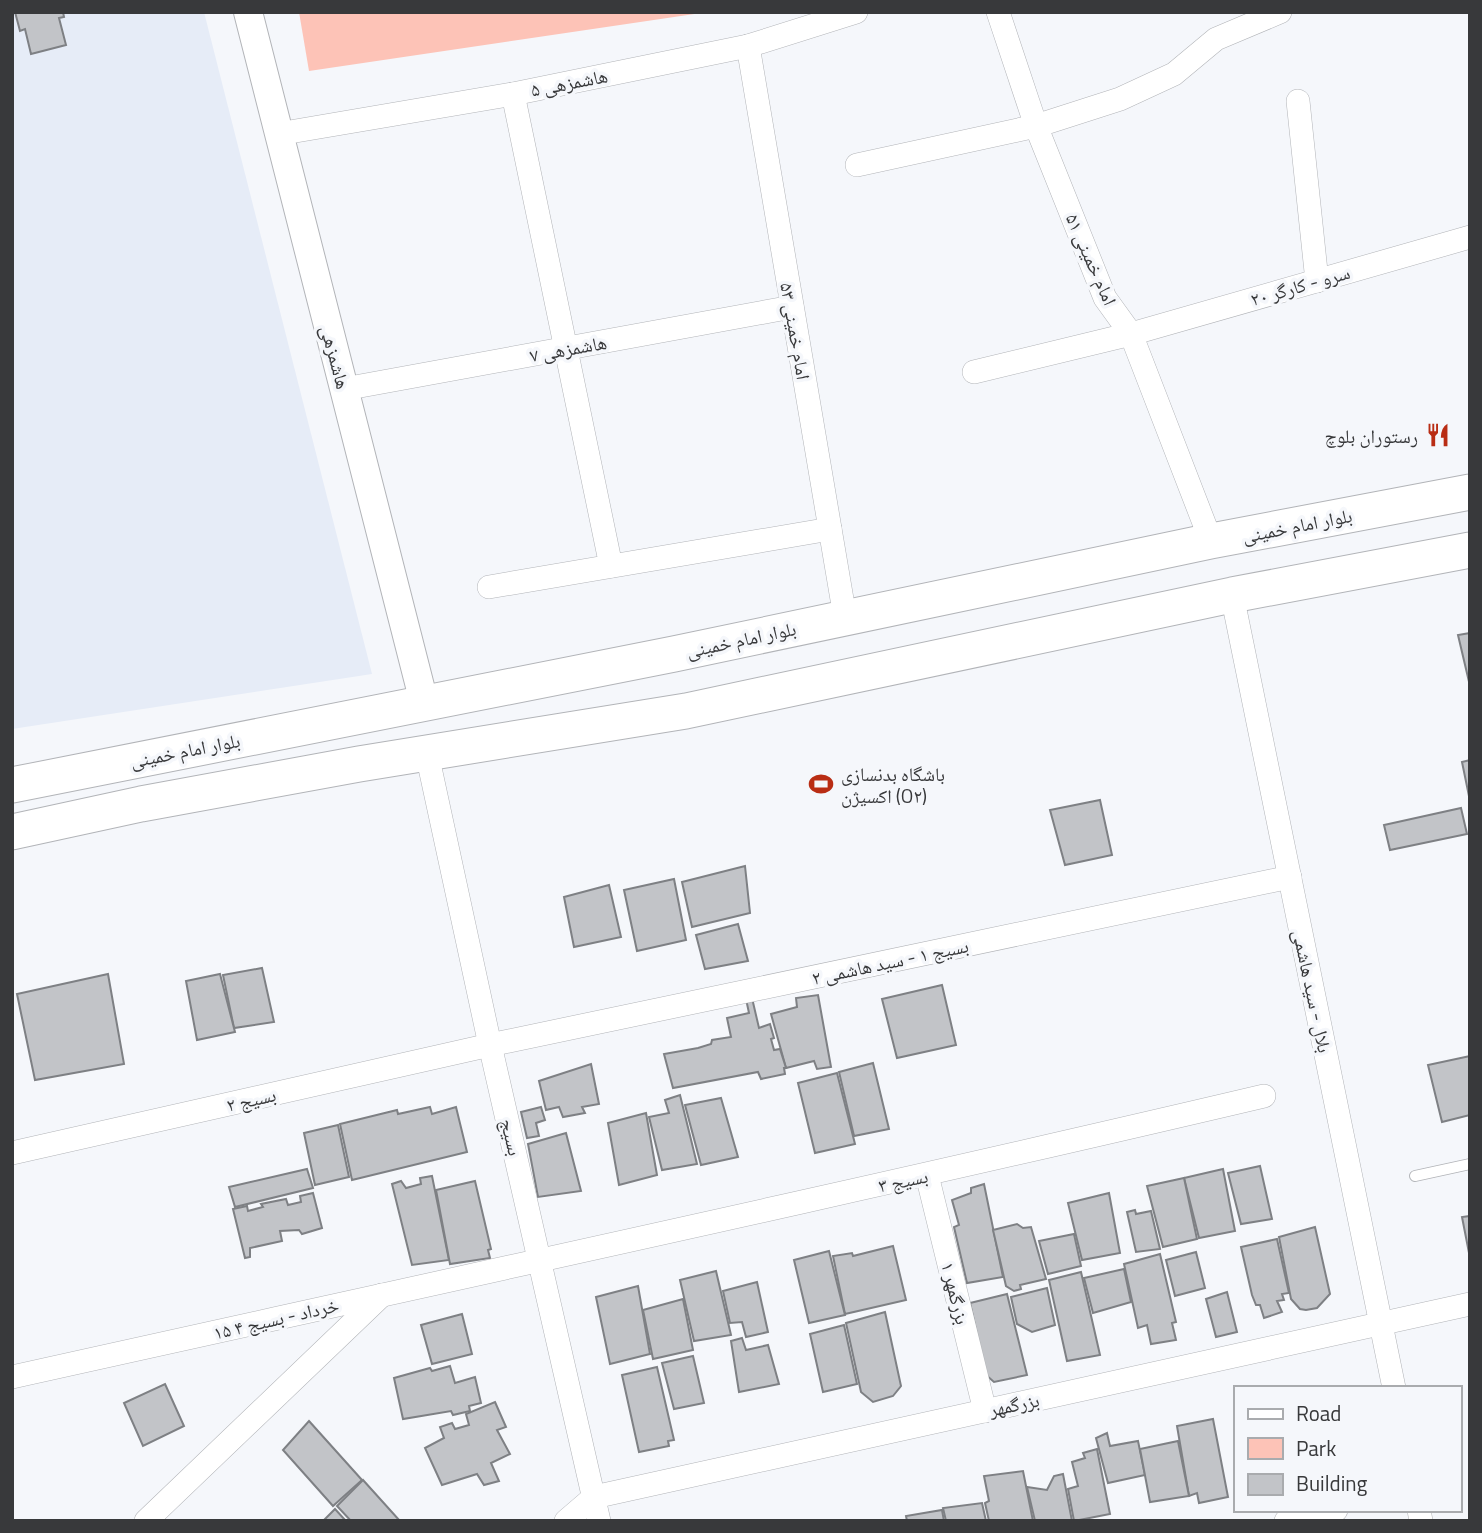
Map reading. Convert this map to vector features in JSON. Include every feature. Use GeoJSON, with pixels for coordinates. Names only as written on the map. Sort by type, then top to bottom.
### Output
{"type":"FeatureCollection","features":[{"type":"Feature","properties":{"kind":"main road","name":"بلوار امام خمینی"},"geometry":{"type":"LineString","coordinates":[[12,785],[674,654],[1210,541],[1470,492]]}},
{"type":"Feature","properties":{"kind":"main road"},"geometry":{"type":"LineString","coordinates":[[12,832],[155,802],[687,711],[1232,595],[1470,550]]}},
{"type":"Feature","properties":{"kind":"street","name":"هاشمزهی"},"geometry":{"type":"LineString","coordinates":[[248,12],[424,702]]}},
{"type":"Feature","properties":{"kind":"street","name":"هاشمزهی ۵"},"geometry":{"type":"LineString","coordinates":[[278,134],[513,94],[748,46],[856,12]]}},
{"type":"Feature","properties":{"kind":"street","name":"امام خمینی ۵۱"},"geometry":{"type":"LineString","coordinates":[[998,12],[1036,126],[1105,298],[1131,334],[1210,541]]}},
{"type":"Feature","properties":{"kind":"street"},"geometry":{"type":"LineString","coordinates":[[857,165],[1036,126],[1120,99],[1174,74],[1216,39],[1280,12]]}},
{"type":"Feature","properties":{"kind":"street","name":"امام خمینی ۵۳"},"geometry":{"type":"LineString","coordinates":[[748,46],[845,617]]}},
{"type":"Feature","properties":{"kind":"street"},"geometry":{"type":"LineString","coordinates":[[513,94],[611,566]]}},
{"type":"Feature","properties":{"kind":"street"},"geometry":{"type":"LineString","coordinates":[[1298,101],[1317,281]]}},
{"type":"Feature","properties":{"kind":"street","name":"سرو - کارگر ۲۰"},"geometry":{"type":"LineString","coordinates":[[974,372],[1131,334],[1470,237]]}},
{"type":"Feature","properties":{"kind":"street","name":"هاشمزهی ۷"},"geometry":{"type":"LineString","coordinates":[[344,389],[792,307]]}},
{"type":"Feature","properties":{"kind":"street"},"geometry":{"type":"LineString","coordinates":[[489,587],[830,529]]}},
{"type":"Feature","properties":{"kind":"street","name":"بلال - سید هاشمی"},"geometry":{"type":"LineString","coordinates":[[1232,595],[1394,1386]]}},
{"type":"Feature","properties":{"kind":"street","name":"بسیج"},"geometry":{"type":"LineString","coordinates":[[427,754],[598,1521]]}},
{"type":"Feature","properties":{"kind":"street","name":"بسیج ۱ - سید هاشمی ۲"},"geometry":{"type":"LineString","coordinates":[[490,1045],[1290,877]]}},
{"type":"Feature","properties":{"kind":"street","name":"بسیج ۲"},"geometry":{"type":"LineString","coordinates":[[12,1153],[490,1045]]}},
{"type":"Feature","properties":{"kind":"street","name":"بسیج ۳"},"geometry":{"type":"LineString","coordinates":[[540,1259],[927,1175],[1264,1096]]}},
{"type":"Feature","properties":{"kind":"street","name":"بزرگمهر ۱"},"geometry":{"type":"LineString","coordinates":[[927,1175],[985,1410]]}},
{"type":"Feature","properties":{"kind":"street","name":"۱۵ خرداد - بسیج ۴"},"geometry":{"type":"LineString","coordinates":[[12,1377],[540,1259]]}},
{"type":"Feature","properties":{"kind":"street"},"geometry":{"type":"LineString","coordinates":[[146,1521],[382,1295]]}},
{"type":"Feature","properties":{"kind":"street","name":"بزرگمهر"},"geometry":{"type":"LineString","coordinates":[[566,1521],[594,1497],[1470,1304]]}},
{"type":"Feature","properties":{"kind":"street"},"geometry":{"type":"LineString","coordinates":[[1286,1521],[1327,1512]]}},
{"type":"Feature","properties":{"kind":"lane"},"geometry":{"type":"LineString","coordinates":[[1415,1176],[1470,1164]]}},
{"type":"Feature","properties":{"kind":"shaded area"},"geometry":{"type":"Polygon","coordinates":[[[12,12],[204,12],[372,674],[12,729],[12,12]]]}},
{"type":"Feature","properties":{"kind":"green space"},"geometry":{"type":"Polygon","coordinates":[[[299,12],[708,12],[309,71],[299,12]]]}},
{"type":"Feature","properties":{"kind":"building"},"geometry":{"type":"Polygon","coordinates":[[[15,12],[63,12],[64,17],[59,18],[66,45],[31,54],[25,29],[20,31],[15,12]]]}},
{"type":"Feature","properties":{"kind":"building"},"geometry":{"type":"Polygon","coordinates":[[[1470,633],[1470,686],[1458,635],[1470,633]]]}},
{"type":"Feature","properties":{"kind":"building"},"geometry":{"type":"Polygon","coordinates":[[[1470,760],[1470,801],[1462,762],[1470,760]]]}},
{"type":"Feature","properties":{"kind":"building"},"geometry":{"type":"Polygon","coordinates":[[[1100,800],[1112,855],[1065,865],[1050,810],[1100,800]]]}},
{"type":"Feature","properties":{"kind":"building"},"geometry":{"type":"Polygon","coordinates":[[[1461,808],[1467,834],[1390,850],[1384,825],[1461,808]]]}},
{"type":"Feature","properties":{"kind":"building"},"geometry":{"type":"Polygon","coordinates":[[[745,866],[750,913],[692,927],[682,882],[745,866]]]}},
{"type":"Feature","properties":{"kind":"building"},"geometry":{"type":"Polygon","coordinates":[[[674,879],[686,940],[637,951],[624,890],[674,879]]]}},
{"type":"Feature","properties":{"kind":"building"},"geometry":{"type":"Polygon","coordinates":[[[609,885],[621,937],[574,947],[564,897],[609,885]]]}},
{"type":"Feature","properties":{"kind":"building"},"geometry":{"type":"Polygon","coordinates":[[[738,924],[748,961],[705,969],[696,935],[738,924]]]}},
{"type":"Feature","properties":{"kind":"building"},"geometry":{"type":"Polygon","coordinates":[[[262,968],[274,1022],[234,1028],[223,975],[262,968]]]}},
{"type":"Feature","properties":{"kind":"building"},"geometry":{"type":"Polygon","coordinates":[[[108,974],[124,1064],[35,1080],[17,994],[108,974]]]}},
{"type":"Feature","properties":{"kind":"building"},"geometry":{"type":"Polygon","coordinates":[[[220,974],[235,1032],[197,1040],[186,981],[220,974]]]}},
{"type":"Feature","properties":{"kind":"building"},"geometry":{"type":"Polygon","coordinates":[[[942,985],[956,1045],[897,1058],[882,999],[942,985]]]}},
{"type":"Feature","properties":{"kind":"building"},"geometry":{"type":"Polygon","coordinates":[[[818,995],[831,1067],[817,1069],[814,1061],[786,1068],[771,1014],[797,1007],[796,998],[818,995]]]}},
{"type":"Feature","properties":{"kind":"building"},"geometry":{"type":"Polygon","coordinates":[[[752,998],[759,1028],[770,1024],[774,1050],[780,1049],[786,1068],[785,1074],[761,1079],[758,1072],[673,1088],[664,1054],[698,1048],[711,1044],[712,1040],[731,1037],[727,1018],[749,1013],[746,999],[752,998]]]}},
{"type":"Feature","properties":{"kind":"building"},"geometry":{"type":"Polygon","coordinates":[[[1470,1056],[1470,1115],[1442,1122],[1428,1065],[1470,1056]]]}},
{"type":"Feature","properties":{"kind":"building"},"geometry":{"type":"Polygon","coordinates":[[[873,1063],[889,1129],[854,1136],[839,1072],[873,1063]]]}},
{"type":"Feature","properties":{"kind":"building"},"geometry":{"type":"Polygon","coordinates":[[[591,1064],[599,1104],[582,1107],[585,1113],[563,1117],[559,1107],[546,1110],[539,1081],[591,1064]]]}},
{"type":"Feature","properties":{"kind":"building"},"geometry":{"type":"Polygon","coordinates":[[[837,1073],[855,1144],[815,1153],[798,1083],[837,1073]]]}},
{"type":"Feature","properties":{"kind":"building"},"geometry":{"type":"Polygon","coordinates":[[[680,1095],[697,1164],[662,1170],[649,1117],[669,1113],[665,1100],[680,1095]]]}},
{"type":"Feature","properties":{"kind":"building"},"geometry":{"type":"Polygon","coordinates":[[[721,1098],[738,1157],[701,1165],[685,1105],[721,1098]]]}},
{"type":"Feature","properties":{"kind":"building"},"geometry":{"type":"Polygon","coordinates":[[[430,1107],[432,1114],[456,1107],[467,1152],[352,1180],[340,1124],[397,1110],[398,1114],[430,1107]]]}},
{"type":"Feature","properties":{"kind":"building"},"geometry":{"type":"Polygon","coordinates":[[[541,1107],[545,1120],[536,1123],[539,1136],[527,1138],[521,1112],[541,1107]]]}},
{"type":"Feature","properties":{"kind":"building"},"geometry":{"type":"Polygon","coordinates":[[[646,1113],[657,1175],[619,1185],[608,1123],[646,1113]]]}},
{"type":"Feature","properties":{"kind":"building"},"geometry":{"type":"Polygon","coordinates":[[[338,1125],[349,1177],[315,1185],[304,1133],[338,1125]]]}},
{"type":"Feature","properties":{"kind":"building"},"geometry":{"type":"Polygon","coordinates":[[[566,1133],[581,1191],[538,1197],[528,1144],[566,1133]]]}},
{"type":"Feature","properties":{"kind":"building"},"geometry":{"type":"Polygon","coordinates":[[[1260,1166],[1272,1219],[1241,1224],[1228,1173],[1260,1166]]]}},
{"type":"Feature","properties":{"kind":"building"},"geometry":{"type":"Polygon","coordinates":[[[307,1169],[313,1188],[235,1207],[229,1187],[307,1169]]]}},
{"type":"Feature","properties":{"kind":"building"},"geometry":{"type":"Polygon","coordinates":[[[1223,1169],[1235,1231],[1199,1238],[1184,1178],[1223,1169]]]}},
{"type":"Feature","properties":{"kind":"building"},"geometry":{"type":"Polygon","coordinates":[[[432,1176],[449,1260],[412,1265],[392,1184],[401,1181],[406,1188],[421,1184],[420,1178],[432,1176]]]}},
{"type":"Feature","properties":{"kind":"building"},"geometry":{"type":"Polygon","coordinates":[[[1184,1178],[1197,1239],[1163,1247],[1147,1186],[1184,1178]]]}},
{"type":"Feature","properties":{"kind":"building"},"geometry":{"type":"Polygon","coordinates":[[[475,1181],[491,1249],[488,1250],[490,1258],[450,1264],[436,1190],[475,1181]]]}},
{"type":"Feature","properties":{"kind":"building"},"geometry":{"type":"Polygon","coordinates":[[[984,1184],[1003,1277],[967,1283],[954,1227],[959,1225],[952,1200],[971,1193],[971,1188],[984,1184]]]}},
{"type":"Feature","properties":{"kind":"building"},"geometry":{"type":"Polygon","coordinates":[[[313,1193],[322,1228],[302,1234],[299,1230],[280,1231],[282,1241],[250,1248],[250,1257],[245,1258],[233,1209],[247,1206],[248,1211],[263,1207],[261,1204],[286,1199],[288,1205],[301,1202],[300,1196],[313,1193]]]}},
{"type":"Feature","properties":{"kind":"building"},"geometry":{"type":"Polygon","coordinates":[[[1109,1193],[1120,1253],[1082,1260],[1068,1203],[1109,1193]]]}},
{"type":"Feature","properties":{"kind":"building"},"geometry":{"type":"Polygon","coordinates":[[[1135,1210],[1136,1214],[1151,1211],[1160,1249],[1136,1252],[1127,1212],[1135,1210]]]}},
{"type":"Feature","properties":{"kind":"building"},"geometry":{"type":"Polygon","coordinates":[[[1470,1216],[1470,1258],[1462,1217],[1470,1216]]]}},
{"type":"Feature","properties":{"kind":"building"},"geometry":{"type":"Polygon","coordinates":[[[1017,1224],[1023,1228],[1031,1227],[1046,1279],[1020,1285],[1021,1289],[1014,1291],[1006,1286],[993,1230],[1017,1224]]]}},
{"type":"Feature","properties":{"kind":"building"},"geometry":{"type":"Polygon","coordinates":[[[1315,1227],[1330,1294],[1317,1308],[1306,1310],[1300,1309],[1291,1299],[1279,1237],[1315,1227]]]}},
{"type":"Feature","properties":{"kind":"building"},"geometry":{"type":"Polygon","coordinates":[[[1074,1234],[1081,1266],[1048,1274],[1039,1241],[1074,1234]]]}},
{"type":"Feature","properties":{"kind":"building"},"geometry":{"type":"Polygon","coordinates":[[[1277,1239],[1289,1293],[1282,1294],[1284,1300],[1277,1301],[1282,1312],[1264,1318],[1260,1305],[1256,1305],[1252,1295],[1241,1247],[1277,1239]]]}},
{"type":"Feature","properties":{"kind":"building"},"geometry":{"type":"Polygon","coordinates":[[[893,1246],[906,1300],[845,1314],[833,1256],[852,1253],[853,1256],[893,1246]]]}},
{"type":"Feature","properties":{"kind":"building"},"geometry":{"type":"Polygon","coordinates":[[[829,1251],[845,1315],[809,1323],[794,1260],[829,1251]]]}},
{"type":"Feature","properties":{"kind":"building"},"geometry":{"type":"Polygon","coordinates":[[[1196,1252],[1205,1288],[1175,1296],[1166,1260],[1196,1252]]]}},
{"type":"Feature","properties":{"kind":"building"},"geometry":{"type":"Polygon","coordinates":[[[1160,1254],[1176,1322],[1172,1323],[1176,1340],[1151,1344],[1147,1325],[1138,1328],[1124,1264],[1160,1254]]]}},
{"type":"Feature","properties":{"kind":"building"},"geometry":{"type":"Polygon","coordinates":[[[1124,1269],[1131,1302],[1093,1313],[1084,1278],[1124,1269]]]}},
{"type":"Feature","properties":{"kind":"building"},"geometry":{"type":"Polygon","coordinates":[[[716,1271],[731,1335],[694,1341],[680,1280],[716,1271]]]}},
{"type":"Feature","properties":{"kind":"building"},"geometry":{"type":"Polygon","coordinates":[[[1081,1272],[1100,1355],[1067,1361],[1049,1280],[1081,1272]]]}},
{"type":"Feature","properties":{"kind":"building"},"geometry":{"type":"Polygon","coordinates":[[[757,1282],[768,1332],[746,1337],[742,1322],[730,1323],[723,1291],[757,1282]]]}},
{"type":"Feature","properties":{"kind":"building"},"geometry":{"type":"Polygon","coordinates":[[[638,1286],[650,1354],[610,1364],[596,1297],[638,1286]]]}},
{"type":"Feature","properties":{"kind":"building"},"geometry":{"type":"Polygon","coordinates":[[[1047,1288],[1055,1325],[1032,1332],[1017,1324],[1011,1297],[1047,1288]]]}},
{"type":"Feature","properties":{"kind":"building"},"geometry":{"type":"Polygon","coordinates":[[[1227,1292],[1237,1332],[1216,1337],[1206,1299],[1227,1292]]]}},
{"type":"Feature","properties":{"kind":"building"},"geometry":{"type":"Polygon","coordinates":[[[1007,1294],[1027,1375],[994,1382],[986,1375],[970,1303],[1007,1294]]]}},
{"type":"Feature","properties":{"kind":"building"},"geometry":{"type":"Polygon","coordinates":[[[683,1299],[693,1350],[653,1359],[643,1310],[683,1299]]]}},
{"type":"Feature","properties":{"kind":"building"},"geometry":{"type":"Polygon","coordinates":[[[885,1312],[901,1386],[893,1396],[873,1402],[861,1392],[846,1323],[885,1312]]]}},
{"type":"Feature","properties":{"kind":"building"},"geometry":{"type":"Polygon","coordinates":[[[462,1314],[472,1354],[432,1364],[421,1325],[462,1314]]]}},
{"type":"Feature","properties":{"kind":"building"},"geometry":{"type":"Polygon","coordinates":[[[844,1325],[857,1384],[823,1392],[810,1334],[844,1325]]]}},
{"type":"Feature","properties":{"kind":"building"},"geometry":{"type":"Polygon","coordinates":[[[742,1338],[746,1350],[768,1345],[779,1384],[739,1392],[731,1341],[742,1338]]]}},
{"type":"Feature","properties":{"kind":"building"},"geometry":{"type":"Polygon","coordinates":[[[693,1356],[704,1403],[674,1409],[662,1363],[693,1356]]]}},
{"type":"Feature","properties":{"kind":"building"},"geometry":{"type":"Polygon","coordinates":[[[450,1366],[455,1383],[475,1377],[481,1403],[469,1406],[470,1411],[453,1415],[451,1411],[403,1419],[394,1378],[430,1368],[432,1371],[450,1366]]]}},
{"type":"Feature","properties":{"kind":"building"},"geometry":{"type":"Polygon","coordinates":[[[657,1367],[674,1440],[668,1441],[669,1446],[639,1452],[622,1375],[657,1367]]]}},
{"type":"Feature","properties":{"kind":"building"},"geometry":{"type":"Polygon","coordinates":[[[165,1384],[184,1426],[143,1446],[124,1403],[165,1384]]]}},
{"type":"Feature","properties":{"kind":"building"},"geometry":{"type":"Polygon","coordinates":[[[495,1402],[506,1427],[497,1430],[510,1454],[491,1463],[499,1481],[484,1485],[477,1474],[442,1485],[425,1448],[444,1438],[440,1427],[452,1423],[455,1429],[469,1425],[466,1414],[495,1402]]]}},
{"type":"Feature","properties":{"kind":"building"},"geometry":{"type":"Polygon","coordinates":[[[1213,1419],[1228,1497],[1199,1503],[1197,1493],[1189,1496],[1177,1426],[1213,1419]]]}},
{"type":"Feature","properties":{"kind":"building"},"geometry":{"type":"Polygon","coordinates":[[[309,1421],[362,1480],[333,1506],[283,1450],[309,1421]]]}},
{"type":"Feature","properties":{"kind":"building"},"geometry":{"type":"Polygon","coordinates":[[[1107,1433],[1110,1446],[1138,1441],[1145,1475],[1108,1483],[1096,1438],[1107,1433]]]}},
{"type":"Feature","properties":{"kind":"building"},"geometry":{"type":"Polygon","coordinates":[[[1178,1441],[1189,1496],[1150,1502],[1140,1449],[1178,1441]]]}},
{"type":"Feature","properties":{"kind":"building"},"geometry":{"type":"Polygon","coordinates":[[[1097,1449],[1110,1514],[1074,1521],[1068,1489],[1078,1486],[1072,1462],[1085,1458],[1083,1453],[1097,1449]]]}},
{"type":"Feature","properties":{"kind":"building"},"geometry":{"type":"Polygon","coordinates":[[[1023,1471],[1033,1521],[989,1521],[985,1503],[989,1501],[984,1476],[1023,1471]]]}},
{"type":"Feature","properties":{"kind":"building"},"geometry":{"type":"Polygon","coordinates":[[[1063,1474],[1072,1521],[1035,1521],[1027,1487],[1047,1490],[1054,1476],[1063,1474]]]}},
{"type":"Feature","properties":{"kind":"building"},"geometry":{"type":"Polygon","coordinates":[[[363,1480],[400,1521],[351,1521],[337,1506],[363,1480]]]}},
{"type":"Feature","properties":{"kind":"building"},"geometry":{"type":"Polygon","coordinates":[[[982,1503],[986,1521],[946,1521],[943,1508],[982,1503]]]}},
{"type":"Feature","properties":{"kind":"building"},"geometry":{"type":"Polygon","coordinates":[[[335,1509],[346,1521],[323,1521],[335,1509]]]}},
{"type":"Feature","properties":{"kind":"building"},"geometry":{"type":"Polygon","coordinates":[[[942,1510],[944,1521],[907,1521],[906,1516],[942,1510]]]}},
{"type":"Feature","properties":{"kind":"place","name":"رستوران بلوچ"},"geometry":{"type":"Point","coordinates":[1438,435]}},
{"type":"Feature","properties":{"kind":"place","name":"باشگاه بدنسازی اکسیژن (O۲)"},"geometry":{"type":"Point","coordinates":[821,784]}}]}
